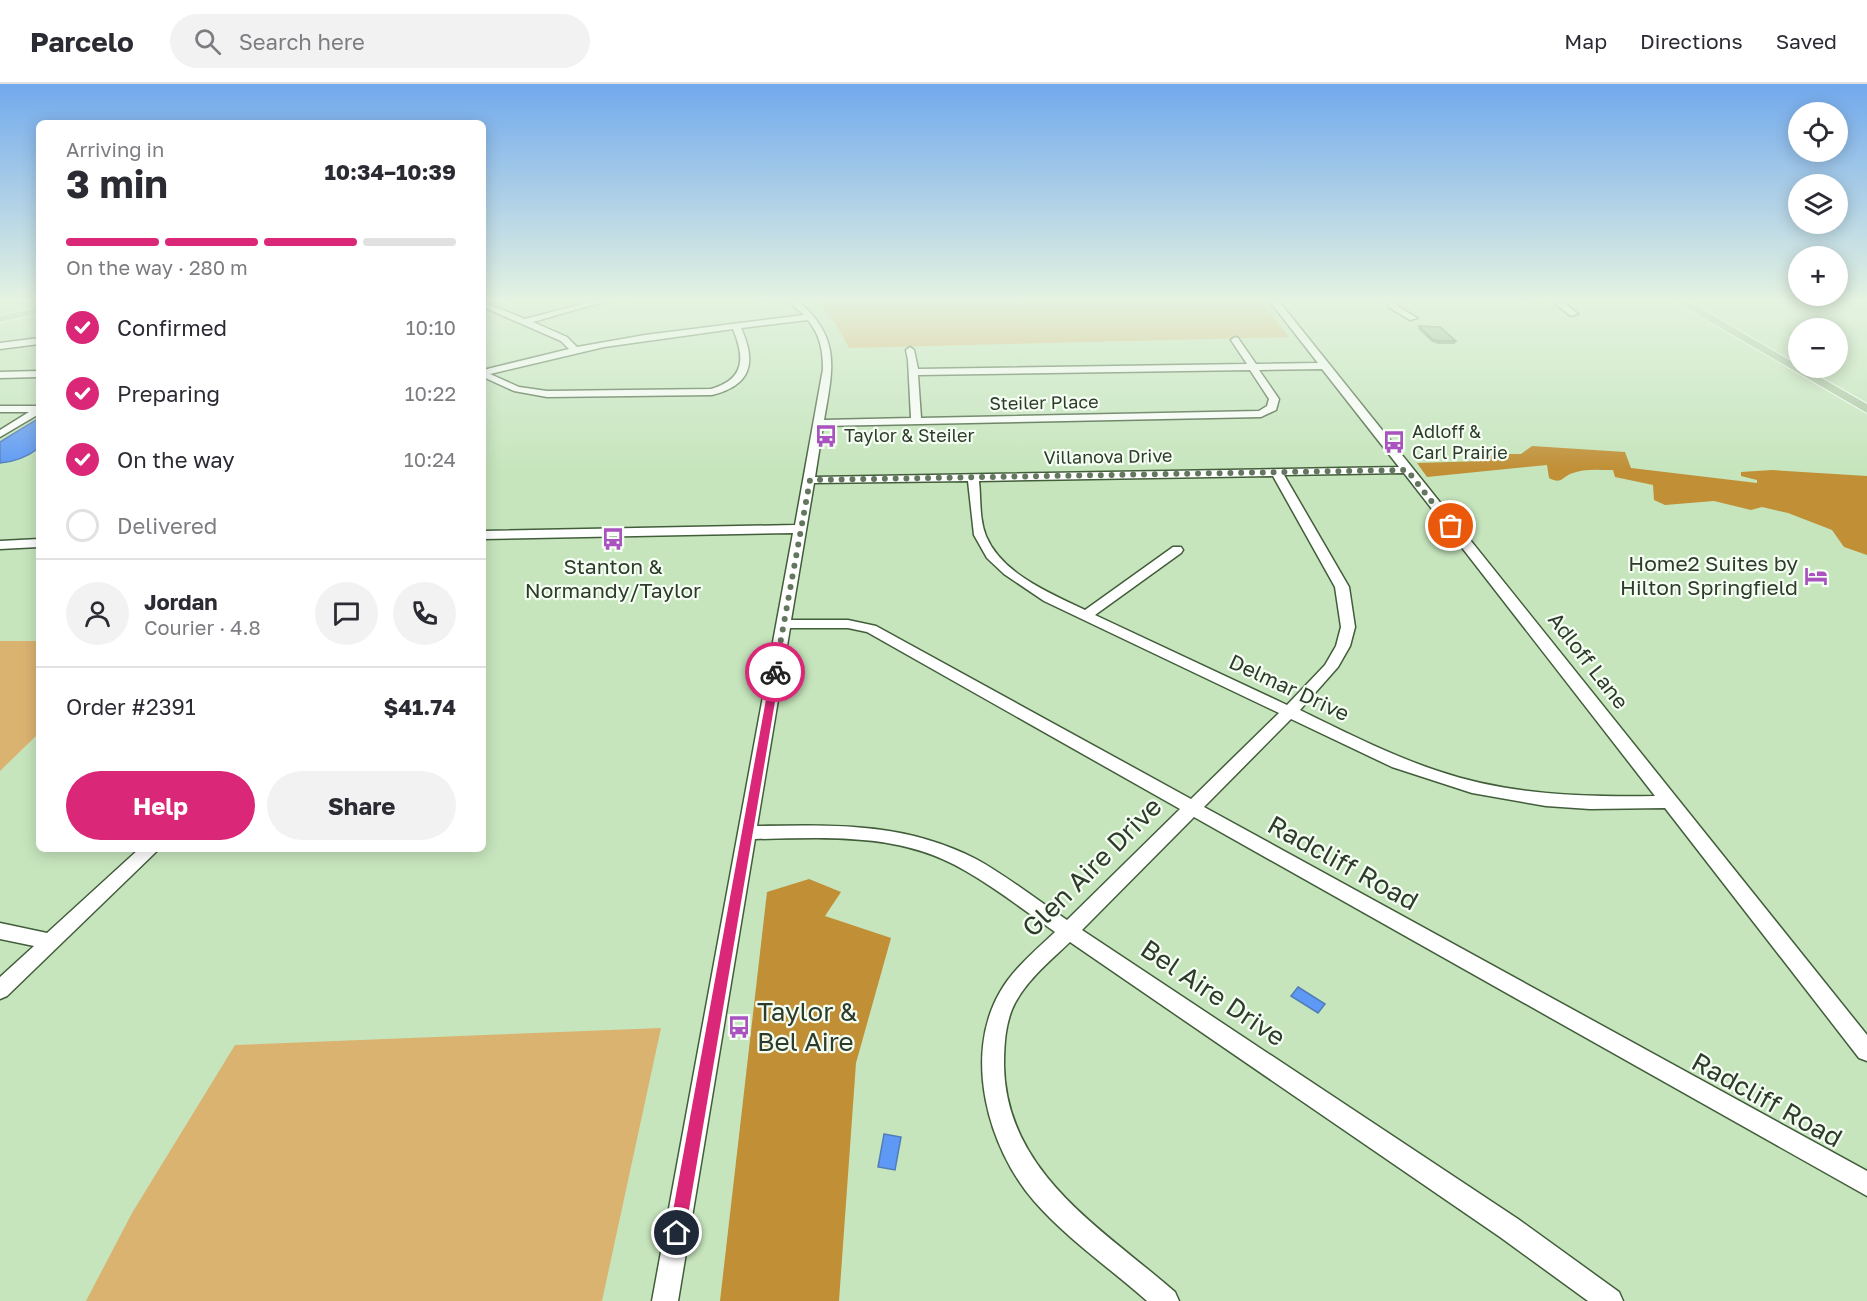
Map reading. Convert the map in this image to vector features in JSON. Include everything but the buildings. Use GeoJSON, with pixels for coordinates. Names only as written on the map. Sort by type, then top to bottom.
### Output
{"type":"FeatureCollection","features":[{"type":"Feature","properties":{"kind":"main road"},"geometry":{"type":"LineString","coordinates":[[1776,356],[1867,409]]}},
{"type":"Feature","properties":{"kind":"main road"},"geometry":{"type":"LineString","coordinates":[[1828,378],[1867,399]]}},
{"type":"Feature","properties":{"kind":"street"},"geometry":{"type":"LineString","coordinates":[[486,373],[541,356]]}},
{"type":"Feature","properties":{"kind":"street"},"geometry":{"type":"LineString","coordinates":[[486,375],[517,389],[569,395],[706,392],[732,386],[741,376],[744,356]]}},
{"type":"Feature","properties":{"kind":"street"},"geometry":{"type":"LineString","coordinates":[[665,1301],[810,480],[828,356]]}},
{"type":"Feature","properties":{"kind":"street"},"geometry":{"type":"LineString","coordinates":[[911,356],[916,421]]}},
{"type":"Feature","properties":{"kind":"street"},"geometry":{"type":"LineString","coordinates":[[1246,356],[1274,399],[1275,405],[1269,410]]}},
{"type":"Feature","properties":{"kind":"street","name":"Adloff Lane"},"geometry":{"type":"LineString","coordinates":[[1318,356],[1867,1052]]}},
{"type":"Feature","properties":{"kind":"street"},"geometry":{"type":"LineString","coordinates":[[913,372],[1326,366]]}},
{"type":"Feature","properties":{"kind":"street"},"geometry":{"type":"LineString","coordinates":[[0,375],[36,374]]}},
{"type":"Feature","properties":{"kind":"street"},"geometry":{"type":"LineString","coordinates":[[0,410],[36,410]]}},
{"type":"Feature","properties":{"kind":"street"},"geometry":{"type":"LineString","coordinates":[[1269,410],[1283,414]]}},
{"type":"Feature","properties":{"kind":"street","name":"Steiler Place"},"geometry":{"type":"LineString","coordinates":[[819,423],[1248,415],[1269,410]]}},
{"type":"Feature","properties":{"kind":"street"},"geometry":{"type":"LineString","coordinates":[[0,434],[36,412]]}},
{"type":"Feature","properties":{"kind":"street","name":"Villanova Drive"},"geometry":{"type":"LineString","coordinates":[[810,480],[1407,470]]}},
{"type":"Feature","properties":{"kind":"street","name":"Glen Aire Drive"},"geometry":{"type":"LineString","coordinates":[[1167,1301],[1037,1187],[1009,1139],[1001,1116],[996,1096],[994,1043],[1002,1010],[1015,986],[1028,971],[1290,711],[1331,667],[1343,646],[1348,627],[1342,587],[1278,472]]}},
{"type":"Feature","properties":{"kind":"street","name":"Delmar Drive"},"geometry":{"type":"LineString","coordinates":[[973,478],[980,533],[994,558],[1029,585],[1086,615],[1398,763],[1472,787],[1546,800],[1590,803],[1671,802]]}},
{"type":"Feature","properties":{"kind":"street"},"geometry":{"type":"LineString","coordinates":[[486,535],[801,529]]}},
{"type":"Feature","properties":{"kind":"street"},"geometry":{"type":"LineString","coordinates":[[0,545],[36,540]]}},
{"type":"Feature","properties":{"kind":"street"},"geometry":{"type":"LineString","coordinates":[[1086,615],[1177,550]]}},
{"type":"Feature","properties":{"kind":"street","name":"Radcliff Road"},"geometry":{"type":"LineString","coordinates":[[784,624],[848,624],[871,629],[1867,1184]]}},
{"type":"Feature","properties":{"kind":"street","name":"Bel Aire Drive"},"geometry":{"type":"LineString","coordinates":[[747,833],[871,834],[899,838],[940,850],[971,865],[1519,1234],[1610,1301]]}},
{"type":"Feature","properties":{"kind":"street"},"geometry":{"type":"LineString","coordinates":[[0,990],[147,852]]}},
{"type":"Feature","properties":{"kind":"street"},"geometry":{"type":"LineString","coordinates":[[0,931],[50,942]]}},
{"type":"Feature","properties":{"kind":"shaded area"},"geometry":{"type":"Polygon","coordinates":[[[1532,446],[1625,452],[1631,468],[1757,483],[1757,480],[1741,476],[1741,472],[1772,470],[1867,476],[1867,555],[1844,547],[1832,530],[1788,513],[1762,507],[1751,510],[1714,501],[1665,505],[1654,500],[1653,485],[1615,477],[1613,470],[1581,471],[1558,481],[1549,478],[1547,465],[1427,477],[1417,463],[1483,461],[1494,454],[1521,454],[1532,446]]]}},
{"type":"Feature","properties":{"kind":"shaded area"},"geometry":{"type":"Polygon","coordinates":[[[0,641],[36,641],[36,736],[0,771],[0,641]]]}},
{"type":"Feature","properties":{"kind":"shaded area"},"geometry":{"type":"Polygon","coordinates":[[[809,879],[841,892],[825,916],[891,938],[856,1063],[839,1301],[720,1301],[767,892],[809,879]]]}},
{"type":"Feature","properties":{"kind":"shaded area"},"geometry":{"type":"Polygon","coordinates":[[[661,1028],[602,1301],[86,1301],[132,1213],[235,1045],[661,1028]]]}},
{"type":"Feature","properties":{"kind":"water"},"geometry":{"type":"Polygon","coordinates":[[[36,420],[36,450],[30,454],[11,462],[0,463],[0,442],[36,420]]]}},
{"type":"Feature","properties":{"kind":"water"},"geometry":{"type":"Polygon","coordinates":[[[1298,987],[1325,1004],[1318,1013],[1291,996],[1298,987]]]}},
{"type":"Feature","properties":{"kind":"water"},"geometry":{"type":"Polygon","coordinates":[[[884,1134],[901,1137],[895,1170],[878,1167],[884,1134]]]}},
{"type":"Feature","properties":{"kind":"way so far"},"geometry":{"type":"LineString","coordinates":[[775,672],[810,480],[1407,470],[1451,526]]}},
{"type":"Feature","properties":{"kind":"place","name":"Taylor & Steiler"},"geometry":{"type":"Point","coordinates":[826,436]}},
{"type":"Feature","properties":{"kind":"place","name":"Adloff & Carl Prairie"},"geometry":{"type":"Point","coordinates":[1394,442]}},
{"type":"Feature","properties":{"kind":"place","name":"Stanton & Normandy/Taylor"},"geometry":{"type":"Point","coordinates":[613,539]}},
{"type":"Feature","properties":{"kind":"place","name":"Home2 Suites by Hilton Springfield"},"geometry":{"type":"Point","coordinates":[1816,576]}},
{"type":"Feature","properties":{"kind":"place","name":"Taylor & Bel Aire"},"geometry":{"type":"Point","coordinates":[739,1027]}},
{"type":"Feature","properties":{"kind":"route"},"geometry":{"type":"LineString","coordinates":[[677,1233],[775,672]]}}]}
